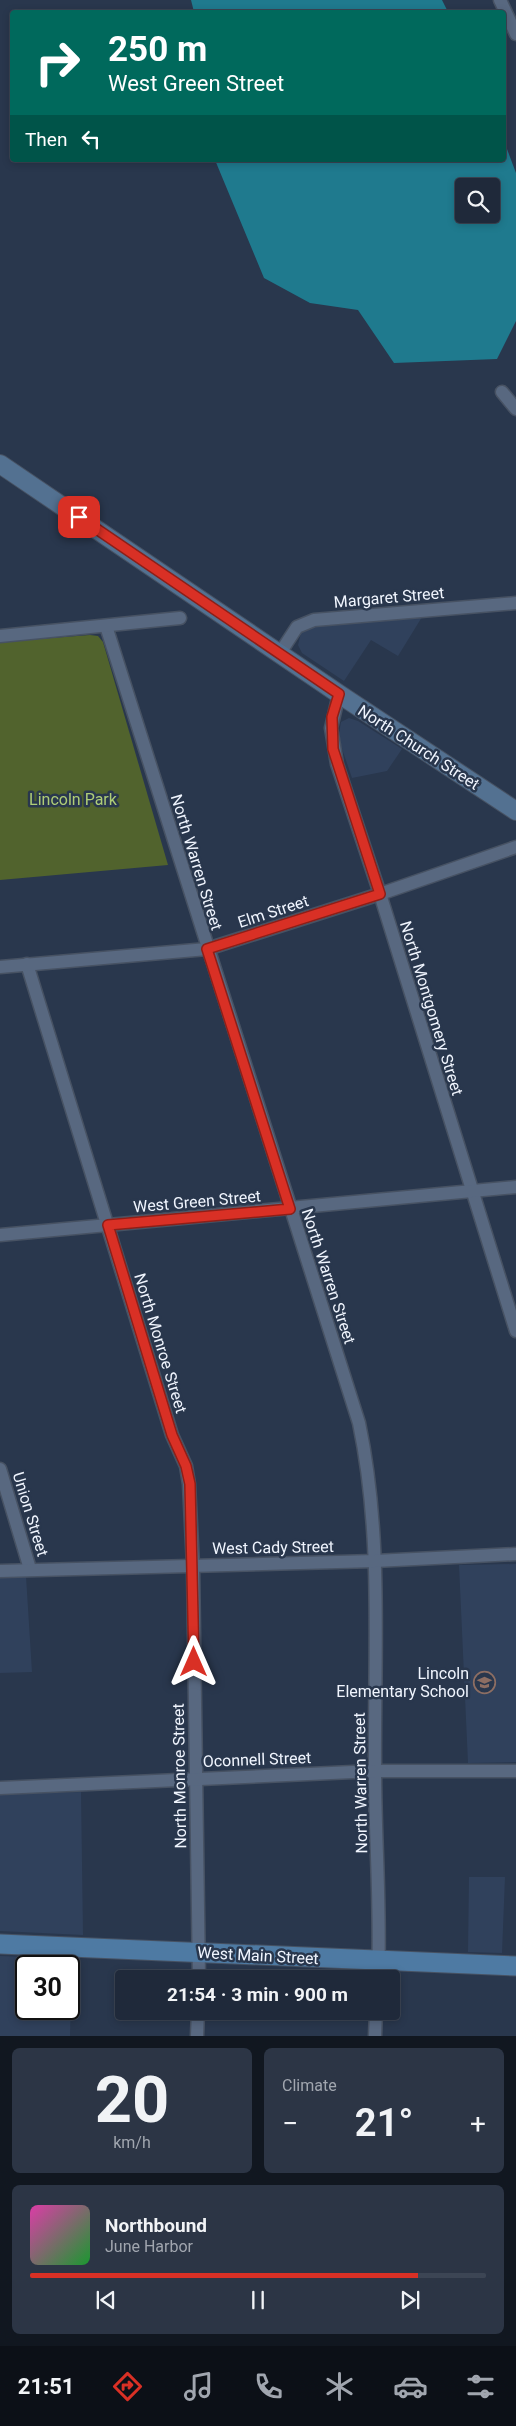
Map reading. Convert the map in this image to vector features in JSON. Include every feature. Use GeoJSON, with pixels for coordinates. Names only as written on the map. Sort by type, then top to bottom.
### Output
{"type":"FeatureCollection","features":[{"type":"Feature","properties":{"kind":"main road","name":"North Church Street"},"geometry":{"type":"LineString","coordinates":[[0,464],[339,694],[516,811]]}},
{"type":"Feature","properties":{"kind":"main road","name":"West Main Street"},"geometry":{"type":"LineString","coordinates":[[0,1944],[516,1966]]}},
{"type":"Feature","properties":{"kind":"street"},"geometry":{"type":"LineString","coordinates":[[506,13],[516,34]]}},
{"type":"Feature","properties":{"kind":"street"},"geometry":{"type":"LineString","coordinates":[[502,392],[516,409]]}},
{"type":"Feature","properties":{"kind":"street","name":"Margaret Street"},"geometry":{"type":"LineString","coordinates":[[280,653],[297,626],[314,620],[516,603]]}},
{"type":"Feature","properties":{"kind":"street"},"geometry":{"type":"LineString","coordinates":[[0,636],[180,618]]}},
{"type":"Feature","properties":{"kind":"street","name":"North Warren Street"},"geometry":{"type":"LineString","coordinates":[[106,626],[359,1423],[369,1467],[375,1561],[375,1771],[378,1970]]}},
{"type":"Feature","properties":{"kind":"street","name":"North Montgomery Street"},"geometry":{"type":"LineString","coordinates":[[339,694],[332,717],[333,749],[516,1330]]}},
{"type":"Feature","properties":{"kind":"street","name":"Elm Street"},"geometry":{"type":"LineString","coordinates":[[0,967],[207,949],[380,894],[516,847]]}},
{"type":"Feature","properties":{"kind":"street","name":"North Monroe Street"},"geometry":{"type":"LineString","coordinates":[[27,964],[172,1435],[186,1466],[190,1484],[199,1970]]}},
{"type":"Feature","properties":{"kind":"street","name":"West Green Street"},"geometry":{"type":"LineString","coordinates":[[0,1235],[516,1188]]}},
{"type":"Feature","properties":{"kind":"street","name":"Union Street"},"geometry":{"type":"LineString","coordinates":[[0,1469],[30,1569]]}},
{"type":"Feature","properties":{"kind":"street","name":"West Cady Street"},"geometry":{"type":"LineString","coordinates":[[0,1571],[375,1561],[516,1554]]}},
{"type":"Feature","properties":{"kind":"street","name":"Oconnell Street"},"geometry":{"type":"LineString","coordinates":[[0,1788],[375,1771],[516,1771]]}},
{"type":"Feature","properties":{"kind":"street"},"geometry":{"type":"LineString","coordinates":[[197,2036],[198,2020]]}},
{"type":"Feature","properties":{"kind":"street"},"geometry":{"type":"LineString","coordinates":[[375,2036],[376,2020]]}},
{"type":"Feature","properties":{"kind":"shaded area"},"geometry":{"type":"Polygon","coordinates":[[[191,0],[442,0],[447,10],[194,10],[191,0]]]}},
{"type":"Feature","properties":{"kind":"shaded area"},"geometry":{"type":"Polygon","coordinates":[[[506,146],[516,173],[516,321],[497,359],[394,363],[358,310],[310,303],[264,278],[216,162],[506,162],[506,146]]]}},
{"type":"Feature","properties":{"kind":"shaded area"},"geometry":{"type":"Polygon","coordinates":[[[422,617],[398,656],[371,640],[344,681],[302,653],[298,645],[301,633],[316,626],[422,617]]]}},
{"type":"Feature","properties":{"kind":"shaded area"},"geometry":{"type":"Polygon","coordinates":[[[349,718],[358,721],[402,749],[387,771],[352,778],[341,746],[339,733],[341,722],[349,718]]]}},
{"type":"Feature","properties":{"kind":"shaded area"},"geometry":{"type":"Polygon","coordinates":[[[516,1564],[516,1762],[468,1763],[459,1565],[516,1564]]]}},
{"type":"Feature","properties":{"kind":"shaded area"},"geometry":{"type":"Polygon","coordinates":[[[26,1576],[32,1672],[0,1673],[0,1578],[26,1576]]]}},
{"type":"Feature","properties":{"kind":"shaded area"},"geometry":{"type":"Polygon","coordinates":[[[81,1792],[83,1935],[0,1931],[0,1794],[81,1792]]]}},
{"type":"Feature","properties":{"kind":"shaded area"},"geometry":{"type":"Polygon","coordinates":[[[469,1877],[505,1877],[502,1953],[468,1952],[469,1877]]]}},
{"type":"Feature","properties":{"kind":"shaded area"},"geometry":{"type":"Polygon","coordinates":[[[0,1956],[15,1957],[15,2020],[70,2020],[70,2036],[0,2036],[0,1956]]]}},
{"type":"Feature","properties":{"kind":"green space","name":"Lincoln Park"},"geometry":{"type":"Polygon","coordinates":[[[98,636],[103,642],[168,865],[0,880],[0,642],[98,636]]]}},
{"type":"Feature","properties":{"kind":"place","name":"Lincoln Elementary School"},"geometry":{"type":"Point","coordinates":[485,1682]}},
{"type":"Feature","properties":{"kind":"route"},"geometry":{"type":"LineString","coordinates":[[79,517],[339,694],[332,717],[333,749],[380,894],[207,949],[290,1209],[108,1225],[172,1435],[186,1466],[190,1484],[194,1662]]}}]}
